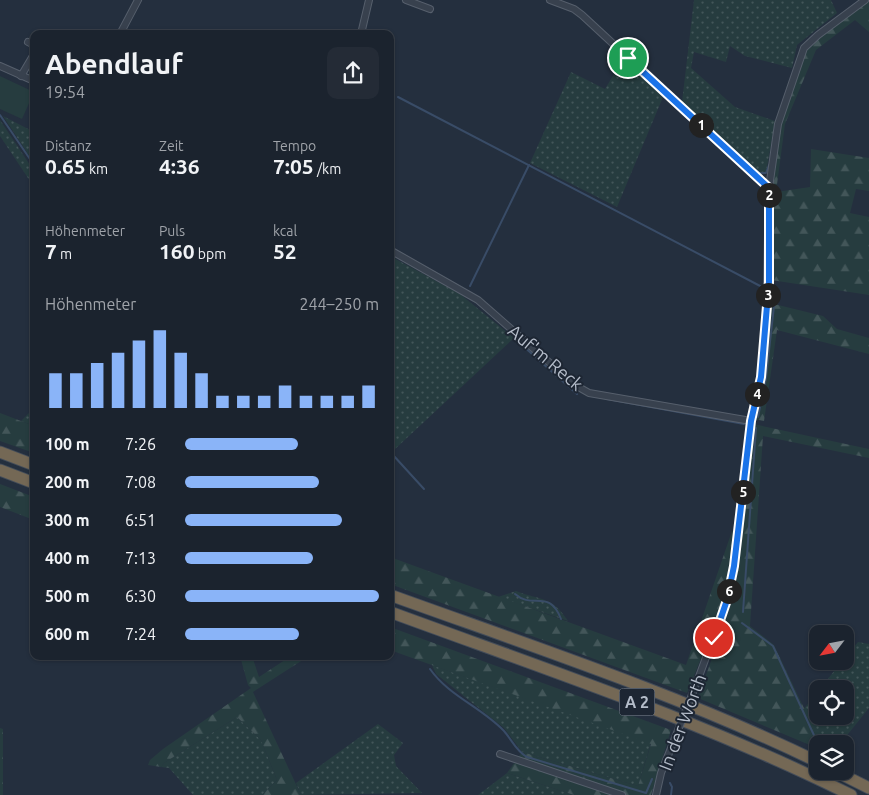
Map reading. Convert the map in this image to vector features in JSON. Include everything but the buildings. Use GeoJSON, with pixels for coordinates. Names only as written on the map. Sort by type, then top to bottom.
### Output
{"type":"FeatureCollection","features":[{"type":"Feature","properties":{"kind":"highway"},"geometry":{"type":"LineString","coordinates":[[0,452],[30,463]]}},
{"type":"Feature","properties":{"kind":"highway"},"geometry":{"type":"LineString","coordinates":[[0,470],[30,481]]}},
{"type":"Feature","properties":{"kind":"highway","name":"A 2"},"geometry":{"type":"LineString","coordinates":[[394,596],[648,689],[809,758]]}},
{"type":"Feature","properties":{"kind":"highway","name":"A 2"},"geometry":{"type":"LineString","coordinates":[[394,613],[644,704],[769,756],[851,795]]}},
{"type":"Feature","properties":{"kind":"highway"},"geometry":{"type":"LineString","coordinates":[[853,780],[869,788]]}},
{"type":"Feature","properties":{"kind":"street"},"geometry":{"type":"LineString","coordinates":[[122,30],[138,0]]}},
{"type":"Feature","properties":{"kind":"street"},"geometry":{"type":"LineString","coordinates":[[363,30],[369,0]]}},
{"type":"Feature","properties":{"kind":"street"},"geometry":{"type":"LineString","coordinates":[[406,0],[430,9]]}},
{"type":"Feature","properties":{"kind":"street"},"geometry":{"type":"LineString","coordinates":[[550,0],[574,9],[582,15],[769,188]]}},
{"type":"Feature","properties":{"kind":"street","name":"In der Worth"},"geometry":{"type":"LineString","coordinates":[[656,795],[661,773],[727,600],[734,566],[751,421],[761,377],[766,328],[769,188],[778,124],[804,48],[818,35],[865,0]]}},
{"type":"Feature","properties":{"kind":"street"},"geometry":{"type":"LineString","coordinates":[[21,76],[30,61]]}},
{"type":"Feature","properties":{"kind":"street"},"geometry":{"type":"LineString","coordinates":[[0,66],[30,80]]}},
{"type":"Feature","properties":{"kind":"street","name":"Auf'm Reck"},"geometry":{"type":"LineString","coordinates":[[394,252],[478,300],[575,385],[589,392],[751,421]]}},
{"type":"Feature","properties":{"kind":"street"},"geometry":{"type":"LineString","coordinates":[[500,754],[622,795]]}},
{"type":"Feature","properties":{"kind":"green space"},"geometry":{"type":"Polygon","coordinates":[[[694,0],[831,0],[837,13],[797,45],[792,68],[745,56],[730,46],[726,62],[694,52],[691,68],[735,107],[775,121],[766,173],[759,173],[682,102],[694,0]]]}},
{"type":"Feature","properties":{"kind":"green space"},"geometry":{"type":"Polygon","coordinates":[[[869,0],[869,32],[855,20],[816,50],[785,124],[776,192],[810,187],[811,149],[869,158],[869,191],[856,189],[850,213],[869,217],[869,295],[771,280],[772,192],[780,124],[806,49],[819,36],[869,0]]]}},
{"type":"Feature","properties":{"kind":"green space"},"geometry":{"type":"Polygon","coordinates":[[[623,59],[663,97],[617,207],[530,163],[571,72],[605,89],[623,59]]]}},
{"type":"Feature","properties":{"kind":"green space"},"geometry":{"type":"Polygon","coordinates":[[[0,76],[30,90],[30,101],[22,119],[0,109],[0,76]]]}},
{"type":"Feature","properties":{"kind":"green space"},"geometry":{"type":"Polygon","coordinates":[[[3,116],[30,130],[30,157],[3,116]]]}},
{"type":"Feature","properties":{"kind":"green space"},"geometry":{"type":"Polygon","coordinates":[[[0,120],[30,165],[30,181],[0,136],[0,120]]]}},
{"type":"Feature","properties":{"kind":"green space"},"geometry":{"type":"Polygon","coordinates":[[[394,258],[460,294],[514,338],[394,450],[394,258]]]}},
{"type":"Feature","properties":{"kind":"green space"},"geometry":{"type":"Polygon","coordinates":[[[770,303],[823,316],[837,329],[869,338],[869,354],[777,330],[764,421],[754,419],[768,329],[770,303]]]}},
{"type":"Feature","properties":{"kind":"green space"},"geometry":{"type":"Polygon","coordinates":[[[30,412],[30,424],[21,421],[30,412]]]}},
{"type":"Feature","properties":{"kind":"green space"},"geometry":{"type":"Polygon","coordinates":[[[0,413],[30,424],[30,452],[0,441],[0,413]]]}},
{"type":"Feature","properties":{"kind":"green space"},"geometry":{"type":"Polygon","coordinates":[[[753,424],[869,449],[869,458],[763,436],[750,626],[774,645],[809,719],[809,725],[812,725],[817,735],[809,735],[809,745],[698,698],[732,601],[738,566],[753,424]]]}},
{"type":"Feature","properties":{"kind":"green space"},"geometry":{"type":"Polygon","coordinates":[[[0,484],[30,495],[30,518],[0,507],[0,484]]]}},
{"type":"Feature","properties":{"kind":"green space"},"geometry":{"type":"Polygon","coordinates":[[[732,531],[736,531],[725,599],[687,693],[394,585],[394,558],[686,665],[732,531]]]}},
{"type":"Feature","properties":{"kind":"green space"},"geometry":{"type":"Polygon","coordinates":[[[516,591],[546,600],[557,607],[568,621],[498,597],[516,591]]]}},
{"type":"Feature","properties":{"kind":"green space"},"geometry":{"type":"Polygon","coordinates":[[[394,628],[671,730],[651,795],[574,795],[507,773],[522,752],[638,786],[651,744],[394,651],[394,628]]]}},
{"type":"Feature","properties":{"kind":"green space"},"geometry":{"type":"Polygon","coordinates":[[[858,642],[869,644],[869,708],[847,735],[816,735],[811,725],[854,725],[854,680],[827,680],[835,670],[854,670],[854,647],[858,642]]]}},
{"type":"Feature","properties":{"kind":"green space"},"geometry":{"type":"Polygon","coordinates":[[[241,660],[253,660],[259,677],[285,660],[303,660],[253,692],[301,795],[262,795],[277,780],[261,740],[237,717],[164,763],[161,767],[148,765],[150,760],[163,749],[251,688],[248,685],[241,660]]]}},
{"type":"Feature","properties":{"kind":"green space"},"geometry":{"type":"Polygon","coordinates":[[[432,665],[651,743],[638,786],[522,752],[504,728],[436,674],[432,665]]]}},
{"type":"Feature","properties":{"kind":"green space"},"geometry":{"type":"Polygon","coordinates":[[[809,702],[809,721],[803,710],[809,702]]]}},
{"type":"Feature","properties":{"kind":"green space"},"geometry":{"type":"Polygon","coordinates":[[[237,717],[261,740],[277,780],[262,795],[193,795],[169,768],[161,767],[164,763],[237,717]]]}},
{"type":"Feature","properties":{"kind":"green space"},"geometry":{"type":"Polygon","coordinates":[[[378,724],[403,743],[394,755],[396,766],[422,793],[301,795],[296,783],[378,724]]]}},
{"type":"Feature","properties":{"kind":"green space"},"geometry":{"type":"Polygon","coordinates":[[[0,728],[3,729],[3,795],[0,795],[0,728]]]}},
{"type":"Feature","properties":{"kind":"green space"},"geometry":{"type":"Polygon","coordinates":[[[507,773],[574,795],[478,795],[507,773]]]}},
{"type":"Feature","properties":{"kind":"waterway"},"geometry":{"type":"LineString","coordinates":[[659,82],[759,173],[766,173],[769,165]]}},
{"type":"Feature","properties":{"kind":"waterway"},"geometry":{"type":"LineString","coordinates":[[398,97],[764,288],[764,290]]}},
{"type":"Feature","properties":{"kind":"waterway"},"geometry":{"type":"LineString","coordinates":[[0,115],[30,159]]}},
{"type":"Feature","properties":{"kind":"waterway"},"geometry":{"type":"LineString","coordinates":[[470,286],[529,165]]}},
{"type":"Feature","properties":{"kind":"waterway"},"geometry":{"type":"LineString","coordinates":[[761,346],[764,295]]}},
{"type":"Feature","properties":{"kind":"waterway"},"geometry":{"type":"LineString","coordinates":[[758,417],[766,378],[774,306]]}},
{"type":"Feature","properties":{"kind":"waterway"},"geometry":{"type":"LineString","coordinates":[[522,345],[577,394]]}},
{"type":"Feature","properties":{"kind":"waterway"},"geometry":{"type":"LineString","coordinates":[[607,399],[744,424]]}},
{"type":"Feature","properties":{"kind":"waterway"},"geometry":{"type":"LineString","coordinates":[[743,612],[756,428]]}},
{"type":"Feature","properties":{"kind":"waterway"},"geometry":{"type":"LineString","coordinates":[[394,456],[424,489]]}},
{"type":"Feature","properties":{"kind":"waterway"},"geometry":{"type":"LineString","coordinates":[[515,594],[528,600],[551,604],[561,619]]}},
{"type":"Feature","properties":{"kind":"waterway"},"geometry":{"type":"LineString","coordinates":[[742,623],[773,646],[814,735]]}},
{"type":"Feature","properties":{"kind":"waterway"},"geometry":{"type":"LineString","coordinates":[[430,669],[446,687],[504,731],[520,752],[527,757],[646,793],[652,779]]}},
{"type":"Feature","properties":{"kind":"waterway"},"geometry":{"type":"LineString","coordinates":[[670,783],[672,787],[671,795]]}},
{"type":"Feature","properties":{"kind":"route"},"geometry":{"type":"LineString","coordinates":[[628,58],[769,188],[769,282],[761,377],[751,421],[734,566],[727,600],[714,638]]}}]}
